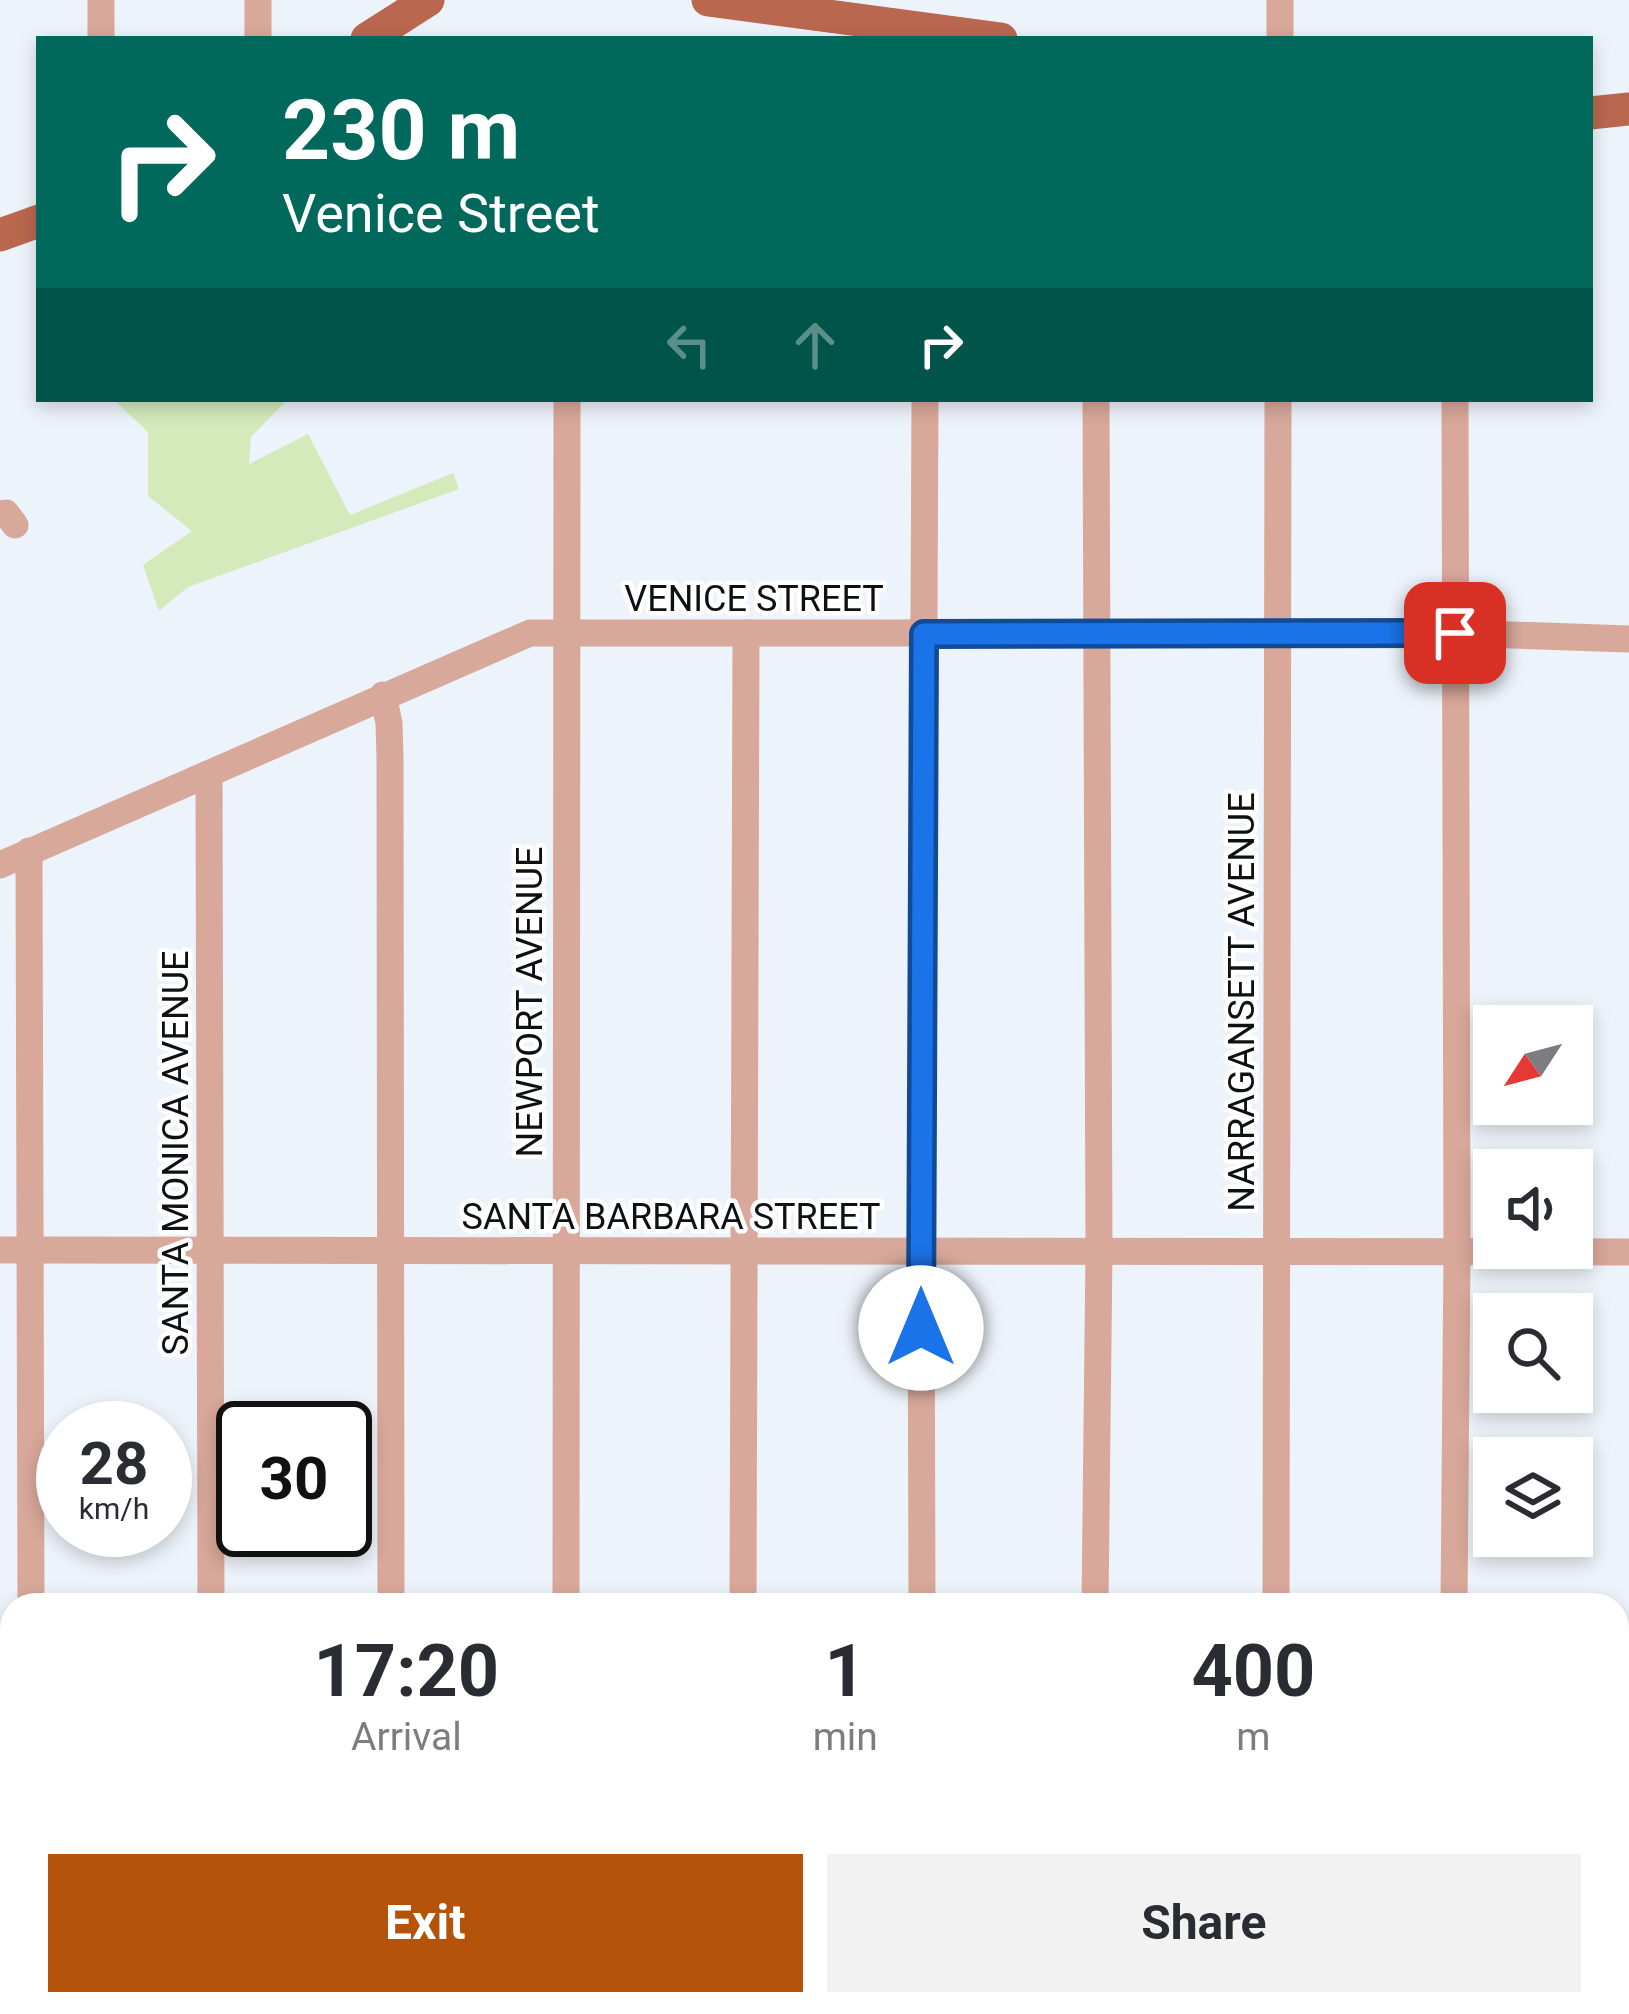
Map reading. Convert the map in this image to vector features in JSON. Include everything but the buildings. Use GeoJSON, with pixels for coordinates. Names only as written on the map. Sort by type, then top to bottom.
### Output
{"type":"FeatureCollection","features":[{"type":"Feature","properties":{"kind":"main road"},"geometry":{"type":"LineString","coordinates":[[372,36],[428,0]]}},
{"type":"Feature","properties":{"kind":"main road"},"geometry":{"type":"LineString","coordinates":[[708,0],[956,36]]}},
{"type":"Feature","properties":{"kind":"main road"},"geometry":{"type":"LineString","coordinates":[[1593,113],[1629,109]]}},
{"type":"Feature","properties":{"kind":"main road"},"geometry":{"type":"LineString","coordinates":[[0,235],[36,222]]}},
{"type":"Feature","properties":{"kind":"street"},"geometry":{"type":"LineString","coordinates":[[101,0],[101,36]]}},
{"type":"Feature","properties":{"kind":"street"},"geometry":{"type":"LineString","coordinates":[[257,36],[258,0]]}},
{"type":"Feature","properties":{"kind":"street"},"geometry":{"type":"LineString","coordinates":[[1280,0],[1280,36]]}},
{"type":"Feature","properties":{"kind":"street","name":"NEWPORT AVENUE"},"geometry":{"type":"LineString","coordinates":[[566,1593],[567,402]]}},
{"type":"Feature","properties":{"kind":"street"},"geometry":{"type":"LineString","coordinates":[[922,1593],[925,402]]}},
{"type":"Feature","properties":{"kind":"street"},"geometry":{"type":"LineString","coordinates":[[1095,1593],[1099,1250],[1096,402]]}},
{"type":"Feature","properties":{"kind":"street","name":"NARRAGANSETT AVENUE"},"geometry":{"type":"LineString","coordinates":[[1276,1593],[1278,402]]}},
{"type":"Feature","properties":{"kind":"street"},"geometry":{"type":"LineString","coordinates":[[1454,1593],[1455,402]]}},
{"type":"Feature","properties":{"kind":"street","name":"VENICE STREET"},"geometry":{"type":"LineString","coordinates":[[0,865],[530,633],[1455,633],[1629,639]]}},
{"type":"Feature","properties":{"kind":"street"},"geometry":{"type":"LineString","coordinates":[[742,1593],[746,633]]}},
{"type":"Feature","properties":{"kind":"street"},"geometry":{"type":"LineString","coordinates":[[383,695],[390,758],[391,1593]]}},
{"type":"Feature","properties":{"kind":"street","name":"SANTA MONICA AVENUE"},"geometry":{"type":"LineString","coordinates":[[209,774],[211,1593]]}},
{"type":"Feature","properties":{"kind":"street"},"geometry":{"type":"LineString","coordinates":[[29,851],[32,1593]]}},
{"type":"Feature","properties":{"kind":"street","name":"SANTA BARBARA STREET"},"geometry":{"type":"LineString","coordinates":[[0,1250],[1629,1252]]}},
{"type":"Feature","properties":{"kind":"green space"},"geometry":{"type":"Polygon","coordinates":[[[116,402],[285,402],[251,437],[249,464],[308,434],[350,515],[453,473],[459,489],[188,587],[159,611],[143,565],[192,531],[148,496],[148,432],[116,402]]]}},
{"type":"Feature","properties":{"kind":"route"},"geometry":{"type":"LineString","coordinates":[[921,1328],[924,634],[1455,633]]}}]}
